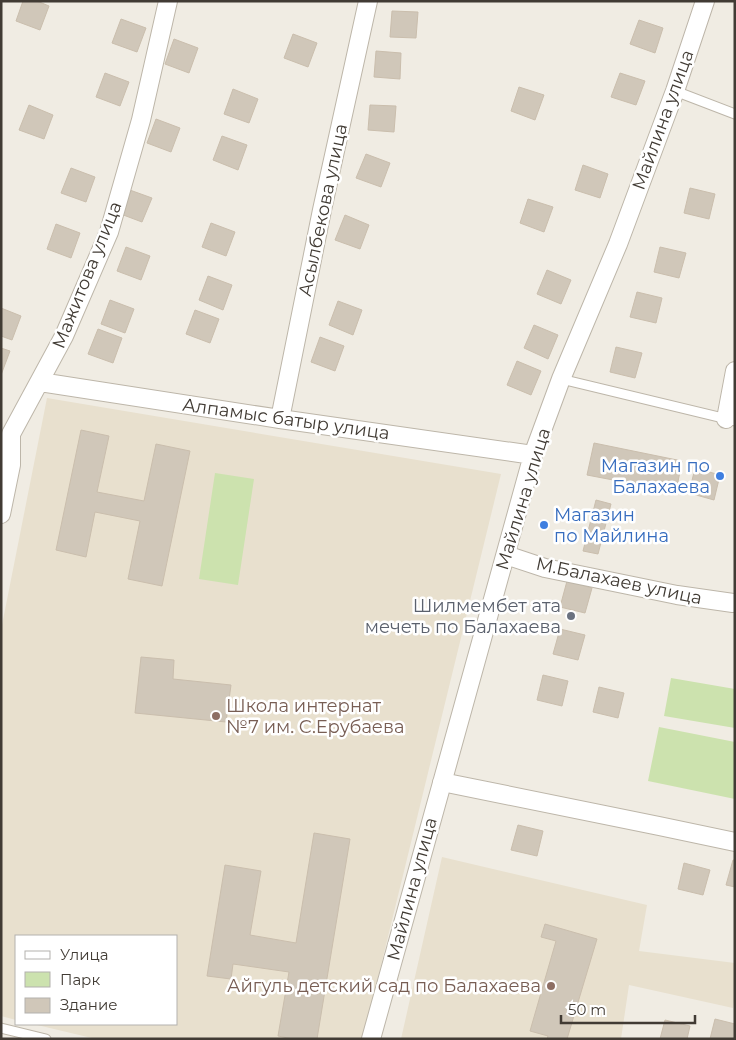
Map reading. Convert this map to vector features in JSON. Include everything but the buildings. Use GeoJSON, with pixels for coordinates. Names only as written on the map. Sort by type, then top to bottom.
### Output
{"type":"FeatureCollection","features":[{"type":"Feature","properties":{"kind":"street","name":"Мажитова улица"},"geometry":{"type":"LineString","coordinates":[[1,514],[11,465],[6,433],[40,382],[64,336],[108,232],[141,120],[168,1]]}},
{"type":"Feature","properties":{"kind":"street","name":"Асылбекова улица"},"geometry":{"type":"LineString","coordinates":[[280,419],[322,210],[368,1]]}},
{"type":"Feature","properties":{"kind":"street","name":"Майлина улица"},"geometry":{"type":"LineString","coordinates":[[371,1039],[533,455],[618,244],[706,1]]}},
{"type":"Feature","properties":{"kind":"street"},"geometry":{"type":"LineString","coordinates":[[730,420],[735,372]]}},
{"type":"Feature","properties":{"kind":"street","name":"Алпамыс батыр улица"},"geometry":{"type":"LineString","coordinates":[[40,382],[533,455]]}},
{"type":"Feature","properties":{"kind":"street","name":"М.Балахаев улица"},"geometry":{"type":"LineString","coordinates":[[506,555],[545,568],[676,595],[733,603]]}},
{"type":"Feature","properties":{"kind":"street"},"geometry":{"type":"LineString","coordinates":[[442,782],[735,842]]}},
{"type":"Feature","properties":{"kind":"lane"},"geometry":{"type":"LineString","coordinates":[[675,91],[735,114]]}},
{"type":"Feature","properties":{"kind":"lane"},"geometry":{"type":"LineString","coordinates":[[562,379],[730,420]]}},
{"type":"Feature","properties":{"kind":"lane"},"geometry":{"type":"LineString","coordinates":[[1,1028],[46,1039]]}},
{"type":"Feature","properties":{"kind":"shaded area"},"geometry":{"type":"Polygon","coordinates":[[[47,398],[501,474],[363,1039],[96,1039],[37,1025],[178,1025],[178,935],[15,935],[15,1020],[1,1016],[1,630],[47,398]]]}},
{"type":"Feature","properties":{"kind":"shaded area"},"geometry":{"type":"Polygon","coordinates":[[[442,857],[647,905],[639,951],[735,963],[733,1008],[629,985],[621,1039],[401,1039],[442,857]]]}},
{"type":"Feature","properties":{"kind":"green space"},"geometry":{"type":"Polygon","coordinates":[[[215,473],[254,479],[238,585],[199,579],[215,473]]]}},
{"type":"Feature","properties":{"kind":"green space"},"geometry":{"type":"Polygon","coordinates":[[[671,678],[735,689],[735,728],[664,716],[671,678]]]}},
{"type":"Feature","properties":{"kind":"green space"},"geometry":{"type":"Polygon","coordinates":[[[659,727],[735,742],[735,799],[648,781],[659,727]]]}},
{"type":"Feature","properties":{"kind":"place","name":"Магазин по Балахаева"},"geometry":{"type":"Point","coordinates":[720,476]}},
{"type":"Feature","properties":{"kind":"place","name":"Магазин по Майлина"},"geometry":{"type":"Point","coordinates":[544,525]}},
{"type":"Feature","properties":{"kind":"place","name":"Шилмембет ата мечеть по Балахаева"},"geometry":{"type":"Point","coordinates":[571,616]}},
{"type":"Feature","properties":{"kind":"place","name":"Школа интернат №7 им. С.Ерубаева"},"geometry":{"type":"Point","coordinates":[216,716]}},
{"type":"Feature","properties":{"kind":"place","name":"Айгуль детский сад по Балахаева"},"geometry":{"type":"Point","coordinates":[551,986]}}]}
